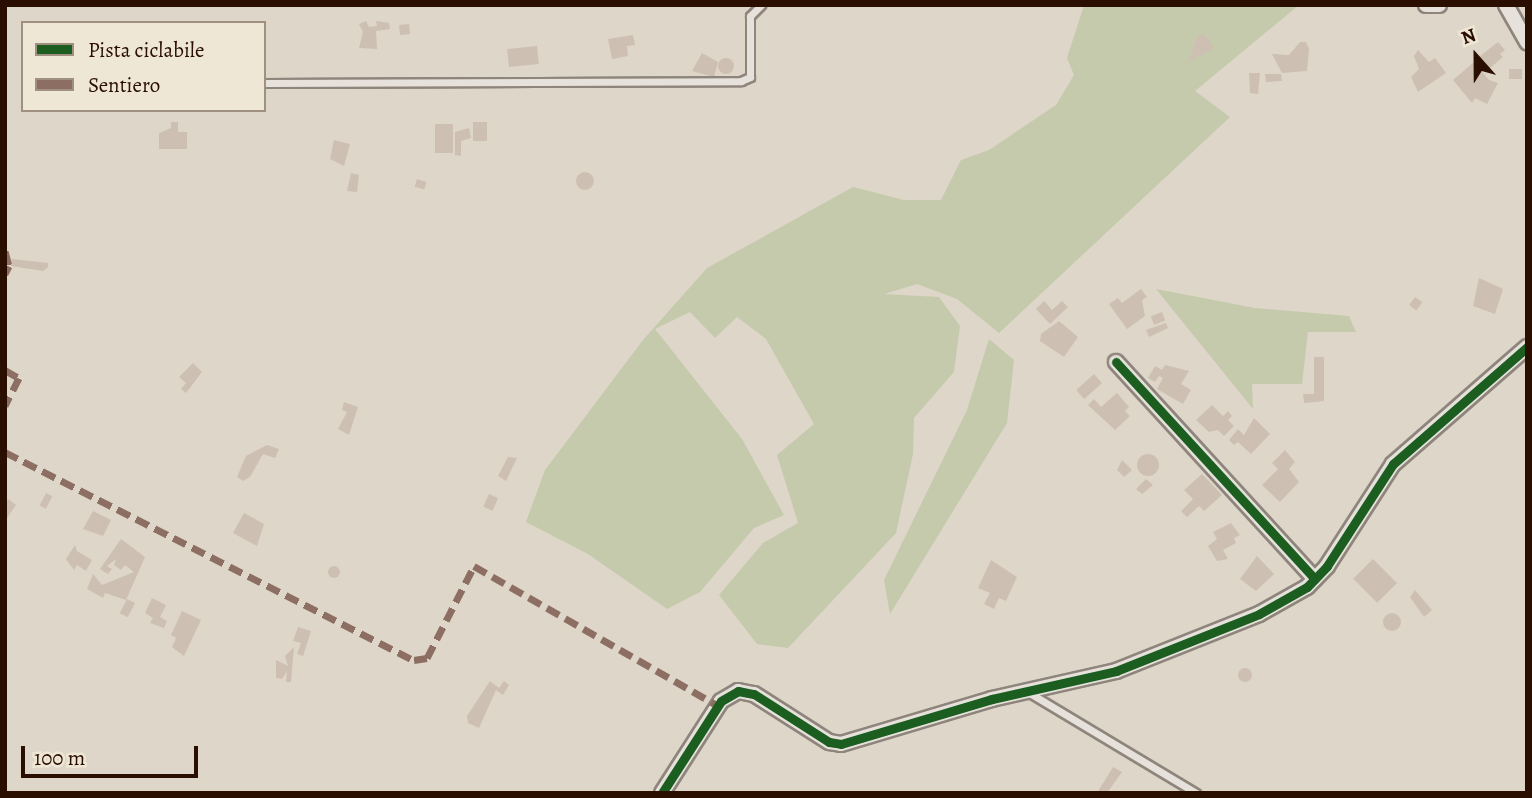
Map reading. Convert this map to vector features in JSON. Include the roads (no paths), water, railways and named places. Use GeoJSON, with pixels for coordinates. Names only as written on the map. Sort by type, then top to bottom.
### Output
{"type":"FeatureCollection","features":[{"type":"Feature","properties":{"kind":"street"},"geometry":{"type":"LineString","coordinates":[[1426,5],[1439,5]]}},
{"type":"Feature","properties":{"kind":"street"},"geometry":{"type":"LineString","coordinates":[[1506,5],[1527,42]]}},
{"type":"Feature","properties":{"kind":"street"},"geometry":{"type":"LineString","coordinates":[[662,793],[721,701],[738,691],[754,694],[829,742],[841,744],[1027,691],[1116,671],[1259,614],[1315,579],[1393,464],[1527,347]]}},
{"type":"Feature","properties":{"kind":"street"},"geometry":{"type":"LineString","coordinates":[[1116,362],[1315,579]]}},
{"type":"Feature","properties":{"kind":"lane"},"geometry":{"type":"LineString","coordinates":[[266,83],[741,81],[750,77],[750,16],[761,5]]}},
{"type":"Feature","properties":{"kind":"lane"},"geometry":{"type":"LineString","coordinates":[[1027,691],[1196,793]]}}]}
